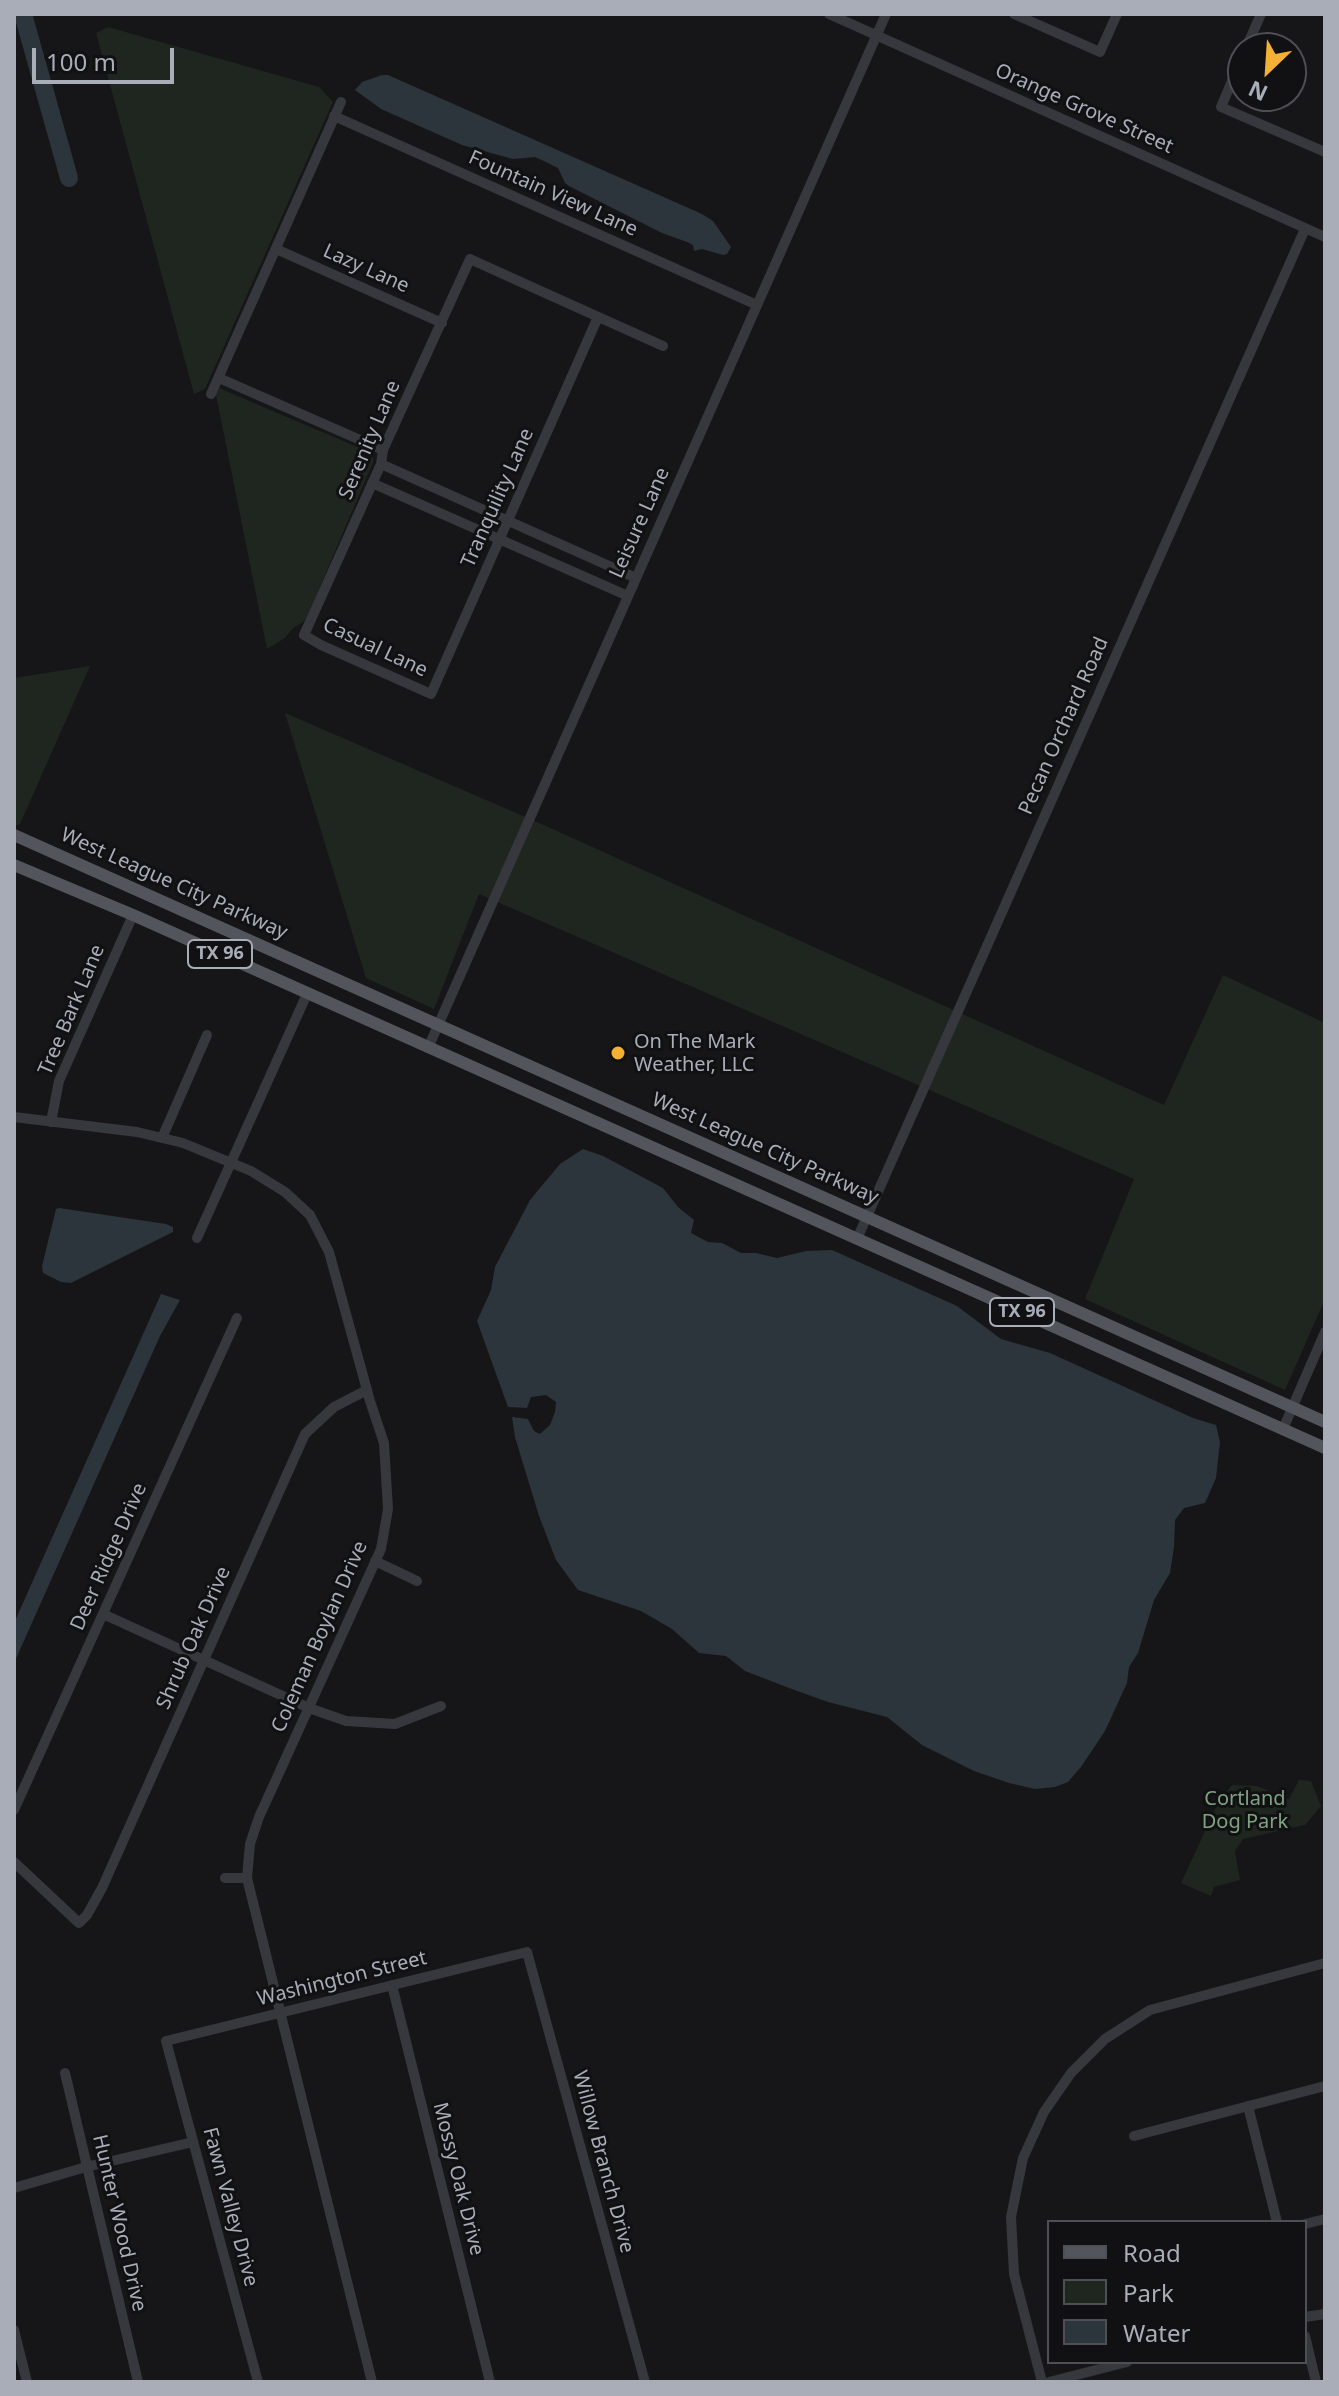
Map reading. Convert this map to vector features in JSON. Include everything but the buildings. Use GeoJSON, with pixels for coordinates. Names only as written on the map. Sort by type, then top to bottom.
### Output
{"type":"FeatureCollection","features":[{"type":"Feature","properties":{"kind":"main road","name":"West League City Parkway"},"geometry":{"type":"LineString","coordinates":[[14,835],[1325,1422]]}},
{"type":"Feature","properties":{"kind":"main road","name":"TX 96"},"geometry":{"type":"LineString","coordinates":[[14,865],[133,915],[1325,1448]]}},
{"type":"Feature","properties":{"kind":"main road"},"geometry":{"type":"LineString","coordinates":[[133,915],[143,893]]}},
{"type":"Feature","properties":{"kind":"street","name":"Orange Grove Street"},"geometry":{"type":"LineString","coordinates":[[829,14],[1325,237]]}},
{"type":"Feature","properties":{"kind":"street","name":"Leisure Lane"},"geometry":{"type":"LineString","coordinates":[[428,1048],[886,14]]}},
{"type":"Feature","properties":{"kind":"street"},"geometry":{"type":"LineString","coordinates":[[1014,14],[1100,52],[1117,14]]}},
{"type":"Feature","properties":{"kind":"street"},"geometry":{"type":"LineString","coordinates":[[1227,93],[1221,107],[1227,110]]}},
{"type":"Feature","properties":{"kind":"street"},"geometry":{"type":"LineString","coordinates":[[211,394],[341,102]]}},
{"type":"Feature","properties":{"kind":"street"},"geometry":{"type":"LineString","coordinates":[[1233,112],[1325,152]]}},
{"type":"Feature","properties":{"kind":"street","name":"Fountain View Lane"},"geometry":{"type":"LineString","coordinates":[[334,116],[757,305]]}},
{"type":"Feature","properties":{"kind":"street","name":"Pecan Orchard Road"},"geometry":{"type":"LineString","coordinates":[[857,1239],[1305,229]]}},
{"type":"Feature","properties":{"kind":"street","name":"Lazy Lane"},"geometry":{"type":"LineString","coordinates":[[276,249],[442,323]]}},
{"type":"Feature","properties":{"kind":"street","name":"Serenity Lane"},"geometry":{"type":"LineString","coordinates":[[304,635],[381,464],[383,450],[470,259],[598,317]]}},
{"type":"Feature","properties":{"kind":"street"},"geometry":{"type":"LineString","coordinates":[[598,317],[663,346]]}},
{"type":"Feature","properties":{"kind":"street","name":"Tranquility Lane"},"geometry":{"type":"LineString","coordinates":[[431,694],[598,317]]}},
{"type":"Feature","properties":{"kind":"street"},"geometry":{"type":"LineString","coordinates":[[219,378],[383,450]]}},
{"type":"Feature","properties":{"kind":"street"},"geometry":{"type":"LineString","coordinates":[[381,464],[636,578]]}},
{"type":"Feature","properties":{"kind":"street"},"geometry":{"type":"LineString","coordinates":[[372,483],[628,596]]}},
{"type":"Feature","properties":{"kind":"street","name":"Casual Lane"},"geometry":{"type":"LineString","coordinates":[[304,635],[431,694]]}},
{"type":"Feature","properties":{"kind":"street","name":"Tree Bark Lane"},"geometry":{"type":"LineString","coordinates":[[51,1122],[59,1081],[133,915]]}},
{"type":"Feature","properties":{"kind":"street"},"geometry":{"type":"LineString","coordinates":[[197,1238],[307,994]]}},
{"type":"Feature","properties":{"kind":"street"},"geometry":{"type":"LineString","coordinates":[[162,1138],[207,1035]]}},
{"type":"Feature","properties":{"kind":"street","name":"Coleman Boylan Drive"},"geometry":{"type":"LineString","coordinates":[[14,1117],[137,1132],[183,1143],[251,1171],[285,1192],[310,1215],[329,1252],[384,1443],[388,1509],[381,1549],[259,1817],[250,1844],[247,1878],[372,2382]]}},
{"type":"Feature","properties":{"kind":"street","name":"Deer Ridge Drive"},"geometry":{"type":"LineString","coordinates":[[14,1810],[237,1318]]}},
{"type":"Feature","properties":{"kind":"street"},"geometry":{"type":"LineString","coordinates":[[1283,1429],[1325,1332]]}},
{"type":"Feature","properties":{"kind":"street","name":"Shrub Oak Drive"},"geometry":{"type":"LineString","coordinates":[[14,1862],[79,1923],[87,1915],[102,1888],[305,1434],[334,1407],[367,1390]]}},
{"type":"Feature","properties":{"kind":"street"},"geometry":{"type":"LineString","coordinates":[[375,1561],[417,1581]]}},
{"type":"Feature","properties":{"kind":"street"},"geometry":{"type":"LineString","coordinates":[[103,1614],[309,1708],[346,1721],[395,1724],[441,1706]]}},
{"type":"Feature","properties":{"kind":"street"},"geometry":{"type":"LineString","coordinates":[[225,1878],[247,1878]]}},
{"type":"Feature","properties":{"kind":"street","name":"Washington Street"},"geometry":{"type":"LineString","coordinates":[[166,2041],[527,1952]]}},
{"type":"Feature","properties":{"kind":"street","name":"Willow Branch Drive"},"geometry":{"type":"LineString","coordinates":[[527,1952],[645,2382]]}},
{"type":"Feature","properties":{"kind":"street"},"geometry":{"type":"LineString","coordinates":[[1042,2382],[1014,2274],[1011,2217],[1023,2158],[1044,2112],[1071,2073],[1105,2039],[1150,2010],[1325,1963]]}},
{"type":"Feature","properties":{"kind":"street","name":"Mossy Oak Drive"},"geometry":{"type":"LineString","coordinates":[[392,1985],[490,2382]]}},
{"type":"Feature","properties":{"kind":"street","name":"Fawn Valley Drive"},"geometry":{"type":"LineString","coordinates":[[166,2041],[258,2382]]}},
{"type":"Feature","properties":{"kind":"street","name":"Hunter Wood Drive"},"geometry":{"type":"LineString","coordinates":[[65,2073],[138,2382]]}},
{"type":"Feature","properties":{"kind":"street"},"geometry":{"type":"LineString","coordinates":[[1134,2136],[1325,2086]]}},
{"type":"Feature","properties":{"kind":"street"},"geometry":{"type":"LineString","coordinates":[[1248,2106],[1276,2220]]}},
{"type":"Feature","properties":{"kind":"street"},"geometry":{"type":"LineString","coordinates":[[14,2188],[86,2167],[193,2142]]}},
{"type":"Feature","properties":{"kind":"street"},"geometry":{"type":"LineString","coordinates":[[14,2330],[27,2382]]}},
{"type":"Feature","properties":{"kind":"street"},"geometry":{"type":"LineString","coordinates":[[1307,2344],[1316,2382]]}},
{"type":"Feature","properties":{"kind":"street"},"geometry":{"type":"LineString","coordinates":[[1049,2382],[1119,2364]]}},
{"type":"Feature","properties":{"kind":"green space"},"geometry":{"type":"Polygon","coordinates":[[[108,27],[319,87],[333,102],[205,389],[194,394],[96,33],[108,27]]]}},
{"type":"Feature","properties":{"kind":"green space"},"geometry":{"type":"Polygon","coordinates":[[[219,388],[369,452],[374,460],[307,617],[285,638],[267,649],[216,395],[219,388]]]}},
{"type":"Feature","properties":{"kind":"green space"},"geometry":{"type":"Polygon","coordinates":[[[90,666],[20,824],[14,826],[14,678],[90,666]]]}},
{"type":"Feature","properties":{"kind":"green space"},"geometry":{"type":"Polygon","coordinates":[[[285,713],[537,822],[1164,1105],[1223,975],[1325,1023],[1325,1299],[1285,1390],[1085,1299],[1134,1179],[479,894],[434,1009],[366,978],[285,713]]]}},
{"type":"Feature","properties":{"kind":"green space","name":"Cortland Dog Park"},"geometry":{"type":"Polygon","coordinates":[[[1299,1780],[1311,1781],[1321,1806],[1305,1825],[1243,1839],[1235,1851],[1240,1880],[1214,1887],[1211,1896],[1181,1883],[1219,1801],[1232,1785],[1257,1786],[1289,1799],[1299,1780]]]}},
{"type":"Feature","properties":{"kind":"water"},"geometry":{"type":"Polygon","coordinates":[[[382,75],[702,214],[713,221],[731,247],[723,255],[702,249],[694,251],[693,245],[662,233],[569,186],[558,168],[535,157],[513,159],[462,145],[381,109],[355,90],[362,82],[382,75]]]}},
{"type":"Feature","properties":{"kind":"water"},"geometry":{"type":"Polygon","coordinates":[[[583,1149],[603,1156],[663,1188],[678,1207],[694,1220],[691,1233],[708,1242],[722,1243],[741,1253],[777,1258],[806,1251],[832,1250],[957,1306],[1001,1339],[1050,1353],[1193,1418],[1216,1425],[1220,1442],[1216,1478],[1205,1503],[1184,1508],[1175,1520],[1170,1573],[1154,1600],[1138,1653],[1129,1667],[1127,1683],[1105,1731],[1068,1782],[1035,1789],[974,1771],[922,1745],[887,1717],[789,1688],[745,1671],[726,1656],[699,1653],[672,1629],[641,1611],[578,1590],[556,1560],[539,1516],[512,1417],[528,1419],[534,1431],[540,1434],[550,1425],[556,1402],[546,1395],[531,1397],[527,1408],[508,1407],[477,1321],[491,1290],[495,1267],[530,1200],[560,1164],[583,1149]]]}},
{"type":"Feature","properties":{"kind":"water"},"geometry":{"type":"Polygon","coordinates":[[[56,1209],[166,1224],[173,1227],[173,1232],[71,1283],[61,1282],[43,1273],[42,1266],[56,1209]]]}},
{"type":"Feature","properties":{"kind":"water"},"geometry":{"type":"Polygon","coordinates":[[[161,1294],[180,1300],[160,1336],[14,1663],[14,1623],[161,1294]]]}},
{"type":"Feature","properties":{"kind":"waterway"},"geometry":{"type":"LineString","coordinates":[[23,14],[69,178]]}},
{"type":"Feature","properties":{"kind":"place","name":"On The Mark Weather, LLC"},"geometry":{"type":"Point","coordinates":[618,1053]}}]}
